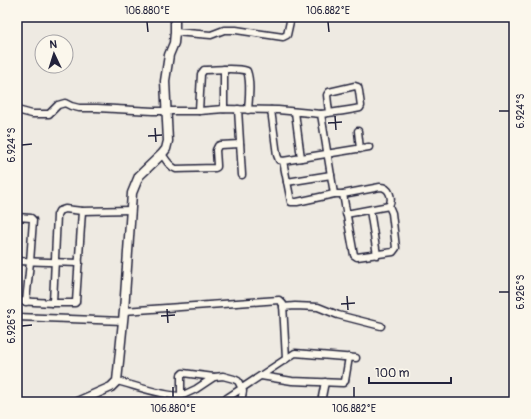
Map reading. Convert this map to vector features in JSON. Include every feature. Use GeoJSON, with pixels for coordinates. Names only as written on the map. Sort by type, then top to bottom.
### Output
{"type":"FeatureCollection","features":[{"type":"Feature","properties":{"kind":"street"},"geometry":{"type":"LineString","coordinates":[[77,402],[111,387],[117,381],[124,311],[132,193],[139,176],[162,154],[166,149],[168,141],[165,81],[169,55],[174,43],[175,17]]}},
{"type":"Feature","properties":{"kind":"street"},"geometry":{"type":"LineString","coordinates":[[175,32],[211,35],[232,29],[283,37],[287,35],[291,17]]}},
{"type":"Feature","properties":{"kind":"street"},"geometry":{"type":"LineString","coordinates":[[199,111],[200,76],[204,70],[247,71],[249,85],[248,110]]}},
{"type":"Feature","properties":{"kind":"street"},"geometry":{"type":"LineString","coordinates":[[224,70],[224,109]]}},
{"type":"Feature","properties":{"kind":"street"},"geometry":{"type":"LineString","coordinates":[[17,110],[32,114],[49,114],[58,106],[65,103],[79,108],[166,111],[238,109],[321,114],[329,113],[361,107],[358,87],[354,86],[329,92],[327,95],[329,113]]}},
{"type":"Feature","properties":{"kind":"street"},"geometry":{"type":"LineString","coordinates":[[238,109],[242,174]]}},
{"type":"Feature","properties":{"kind":"street"},"geometry":{"type":"LineString","coordinates":[[271,110],[278,160],[283,161],[369,148]]}},
{"type":"Feature","properties":{"kind":"street"},"geometry":{"type":"LineString","coordinates":[[295,112],[301,158]]}},
{"type":"Feature","properties":{"kind":"street"},"geometry":{"type":"LineString","coordinates":[[321,114],[334,194]]}},
{"type":"Feature","properties":{"kind":"street"},"geometry":{"type":"LineString","coordinates":[[358,131],[360,149]]}},
{"type":"Feature","properties":{"kind":"street"},"geometry":{"type":"LineString","coordinates":[[162,154],[176,169],[215,168],[217,167],[216,150],[218,146],[240,144]]}},
{"type":"Feature","properties":{"kind":"street"},"geometry":{"type":"LineString","coordinates":[[283,161],[291,201],[293,203],[334,194],[343,194],[366,189],[387,188],[391,202],[389,206],[392,213],[396,248],[393,252],[357,257],[354,256],[343,194]]}},
{"type":"Feature","properties":{"kind":"street"},"geometry":{"type":"LineString","coordinates":[[287,182],[331,175]]}},
{"type":"Feature","properties":{"kind":"street"},"geometry":{"type":"LineString","coordinates":[[346,214],[389,206]]}},
{"type":"Feature","properties":{"kind":"street"},"geometry":{"type":"LineString","coordinates":[[53,303],[57,213],[60,210],[65,209],[82,211],[131,210]]}},
{"type":"Feature","properties":{"kind":"street"},"geometry":{"type":"LineString","coordinates":[[370,210],[376,255]]}},
{"type":"Feature","properties":{"kind":"street"},"geometry":{"type":"LineString","coordinates":[[17,302],[75,304],[82,211]]}},
{"type":"Feature","properties":{"kind":"street"},"geometry":{"type":"LineString","coordinates":[[17,217],[31,218],[33,220],[26,302]]}},
{"type":"Feature","properties":{"kind":"street"},"geometry":{"type":"LineString","coordinates":[[17,261],[55,261],[79,263]]}},
{"type":"Feature","properties":{"kind":"street"},"geometry":{"type":"LineString","coordinates":[[124,311],[281,300],[284,307],[286,359]]}},
{"type":"Feature","properties":{"kind":"street"},"geometry":{"type":"LineString","coordinates":[[284,307],[318,307],[338,315],[381,326]]}},
{"type":"Feature","properties":{"kind":"street"},"geometry":{"type":"LineString","coordinates":[[17,317],[123,321]]}},
{"type":"Feature","properties":{"kind":"street"},"geometry":{"type":"LineString","coordinates":[[222,402],[298,352],[356,358]]}},
{"type":"Feature","properties":{"kind":"street"},"geometry":{"type":"LineString","coordinates":[[261,376],[292,381],[342,383],[344,382],[349,357]]}},
{"type":"Feature","properties":{"kind":"street"},"geometry":{"type":"LineString","coordinates":[[181,396],[181,375],[183,372],[214,377],[223,376],[238,381],[243,394],[241,402]]}},
{"type":"Feature","properties":{"kind":"street"},"geometry":{"type":"LineString","coordinates":[[117,381],[164,394],[181,396],[196,389],[214,377]]}},
{"type":"Feature","properties":{"kind":"street"},"geometry":{"type":"LineString","coordinates":[[321,402],[325,382]]}}]}
